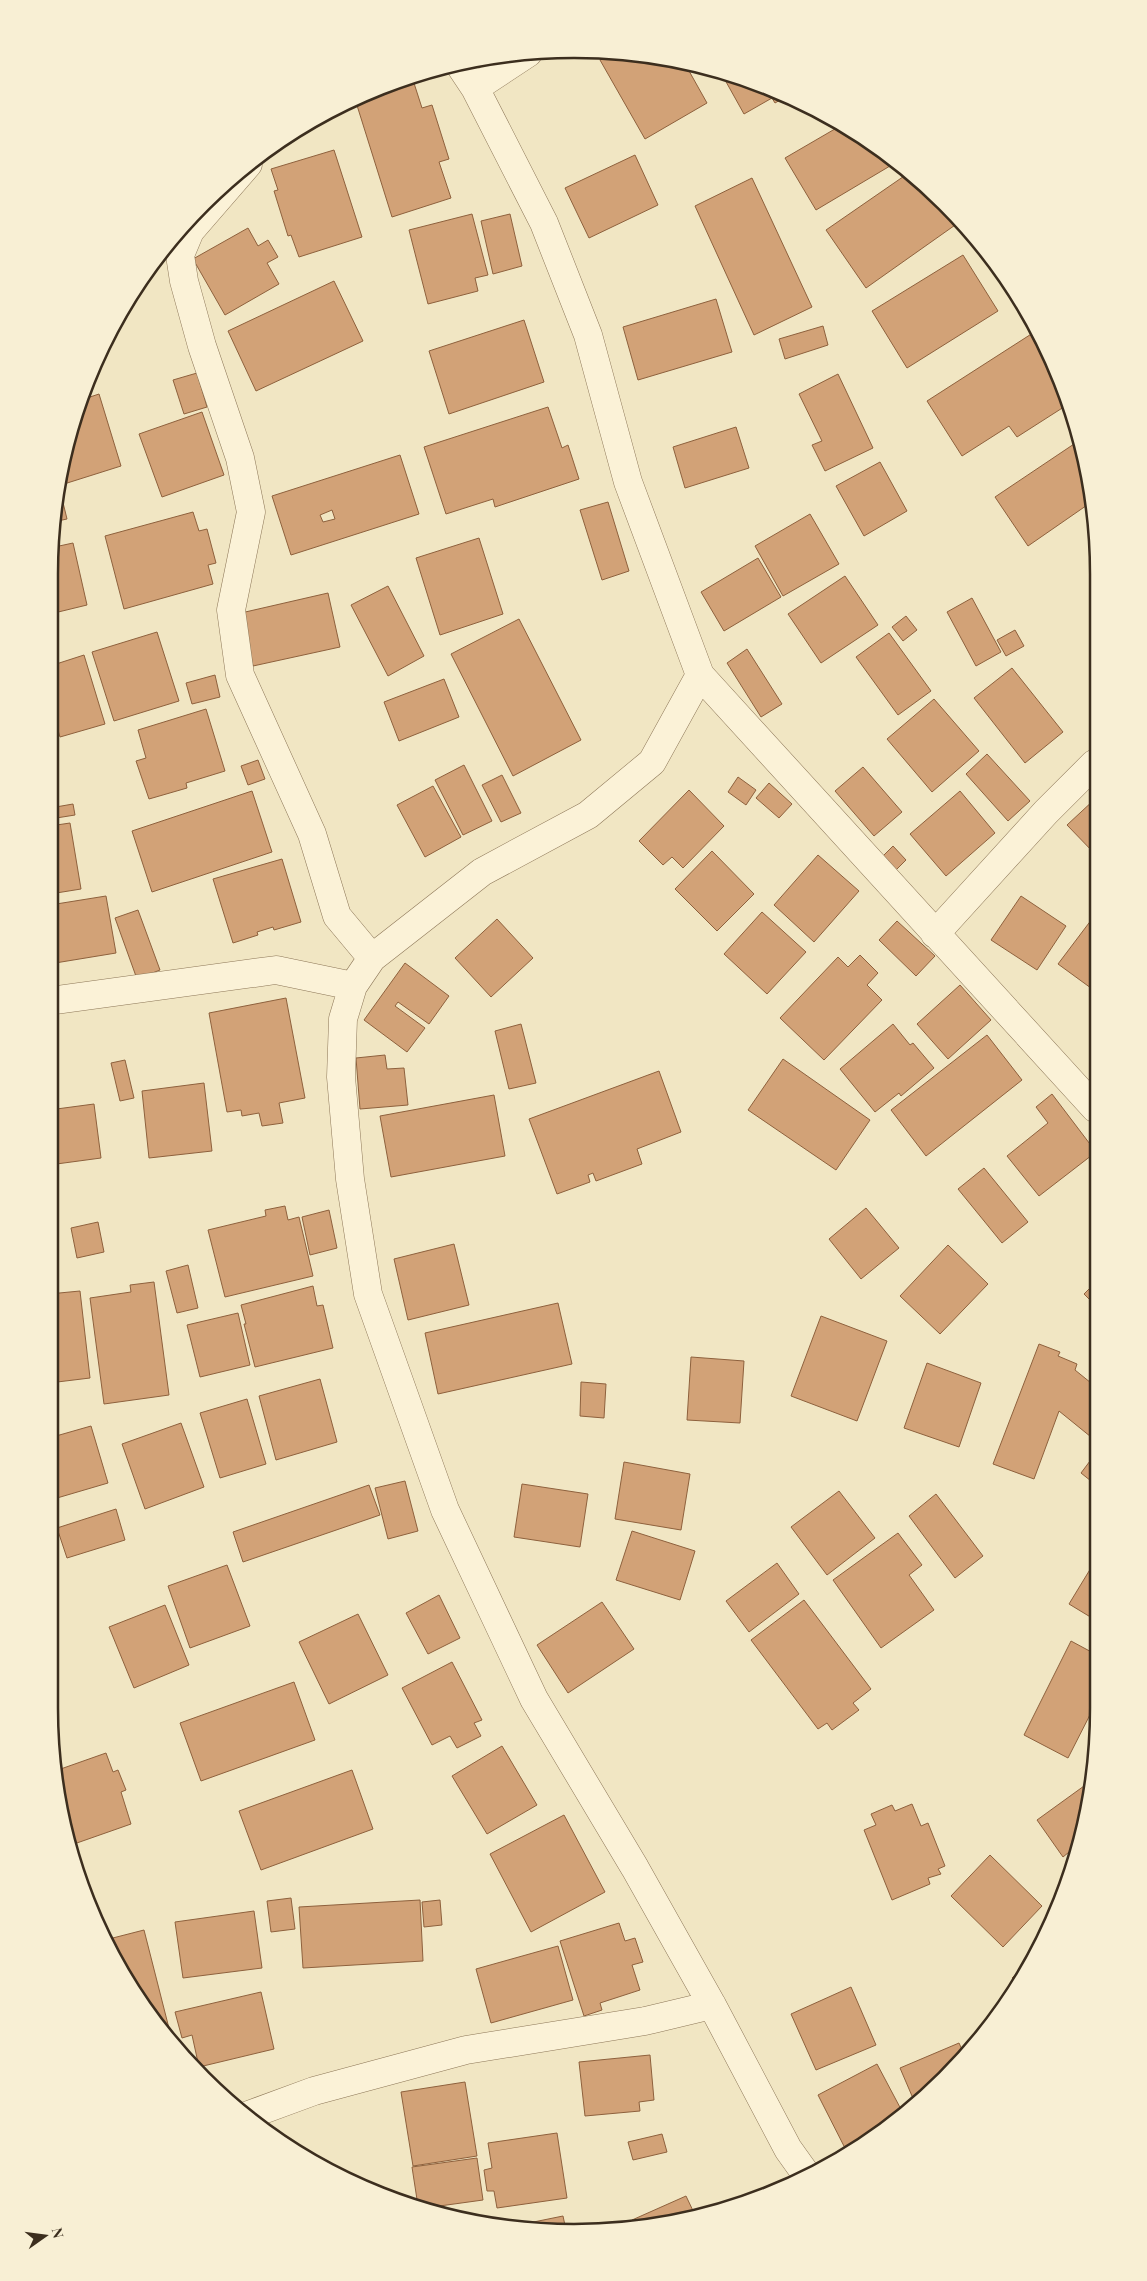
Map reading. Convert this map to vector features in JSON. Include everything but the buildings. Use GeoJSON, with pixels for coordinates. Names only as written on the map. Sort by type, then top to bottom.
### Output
{"type":"FeatureCollection","features":[{"type":"Feature","properties":{"kind":"street"},"geometry":{"type":"LineString","coordinates":[[475,88],[514,61]]}},
{"type":"Feature","properties":{"kind":"street"},"geometry":{"type":"LineString","coordinates":[[463,70],[475,88],[544,223],[588,335],[628,482],[700,675],[1090,1103]]}},
{"type":"Feature","properties":{"kind":"street"},"geometry":{"type":"LineString","coordinates":[[209,209],[190,231],[180,255],[184,281],[202,346],[240,458],[251,512],[231,610],[240,674],[312,834],[337,916],[372,958]]}},
{"type":"Feature","properties":{"kind":"street"},"geometry":{"type":"LineString","coordinates":[[700,675],[652,762],[588,815],[482,872],[372,958],[353,986],[343,1018],[341,1077],[350,1179],[371,1304],[445,1510],[534,1699],[635,1868],[712,2006],[788,2149],[803,2169]]}},
{"type":"Feature","properties":{"kind":"street"},"geometry":{"type":"LineString","coordinates":[[935,934],[1046,812],[1090,768]]}},
{"type":"Feature","properties":{"kind":"street"},"geometry":{"type":"LineString","coordinates":[[58,1000],[276,970],[353,986]]}},
{"type":"Feature","properties":{"kind":"street"},"geometry":{"type":"LineString","coordinates":[[254,2113],[314,2091],[466,2050],[645,2021],[712,2006]]}}]}
